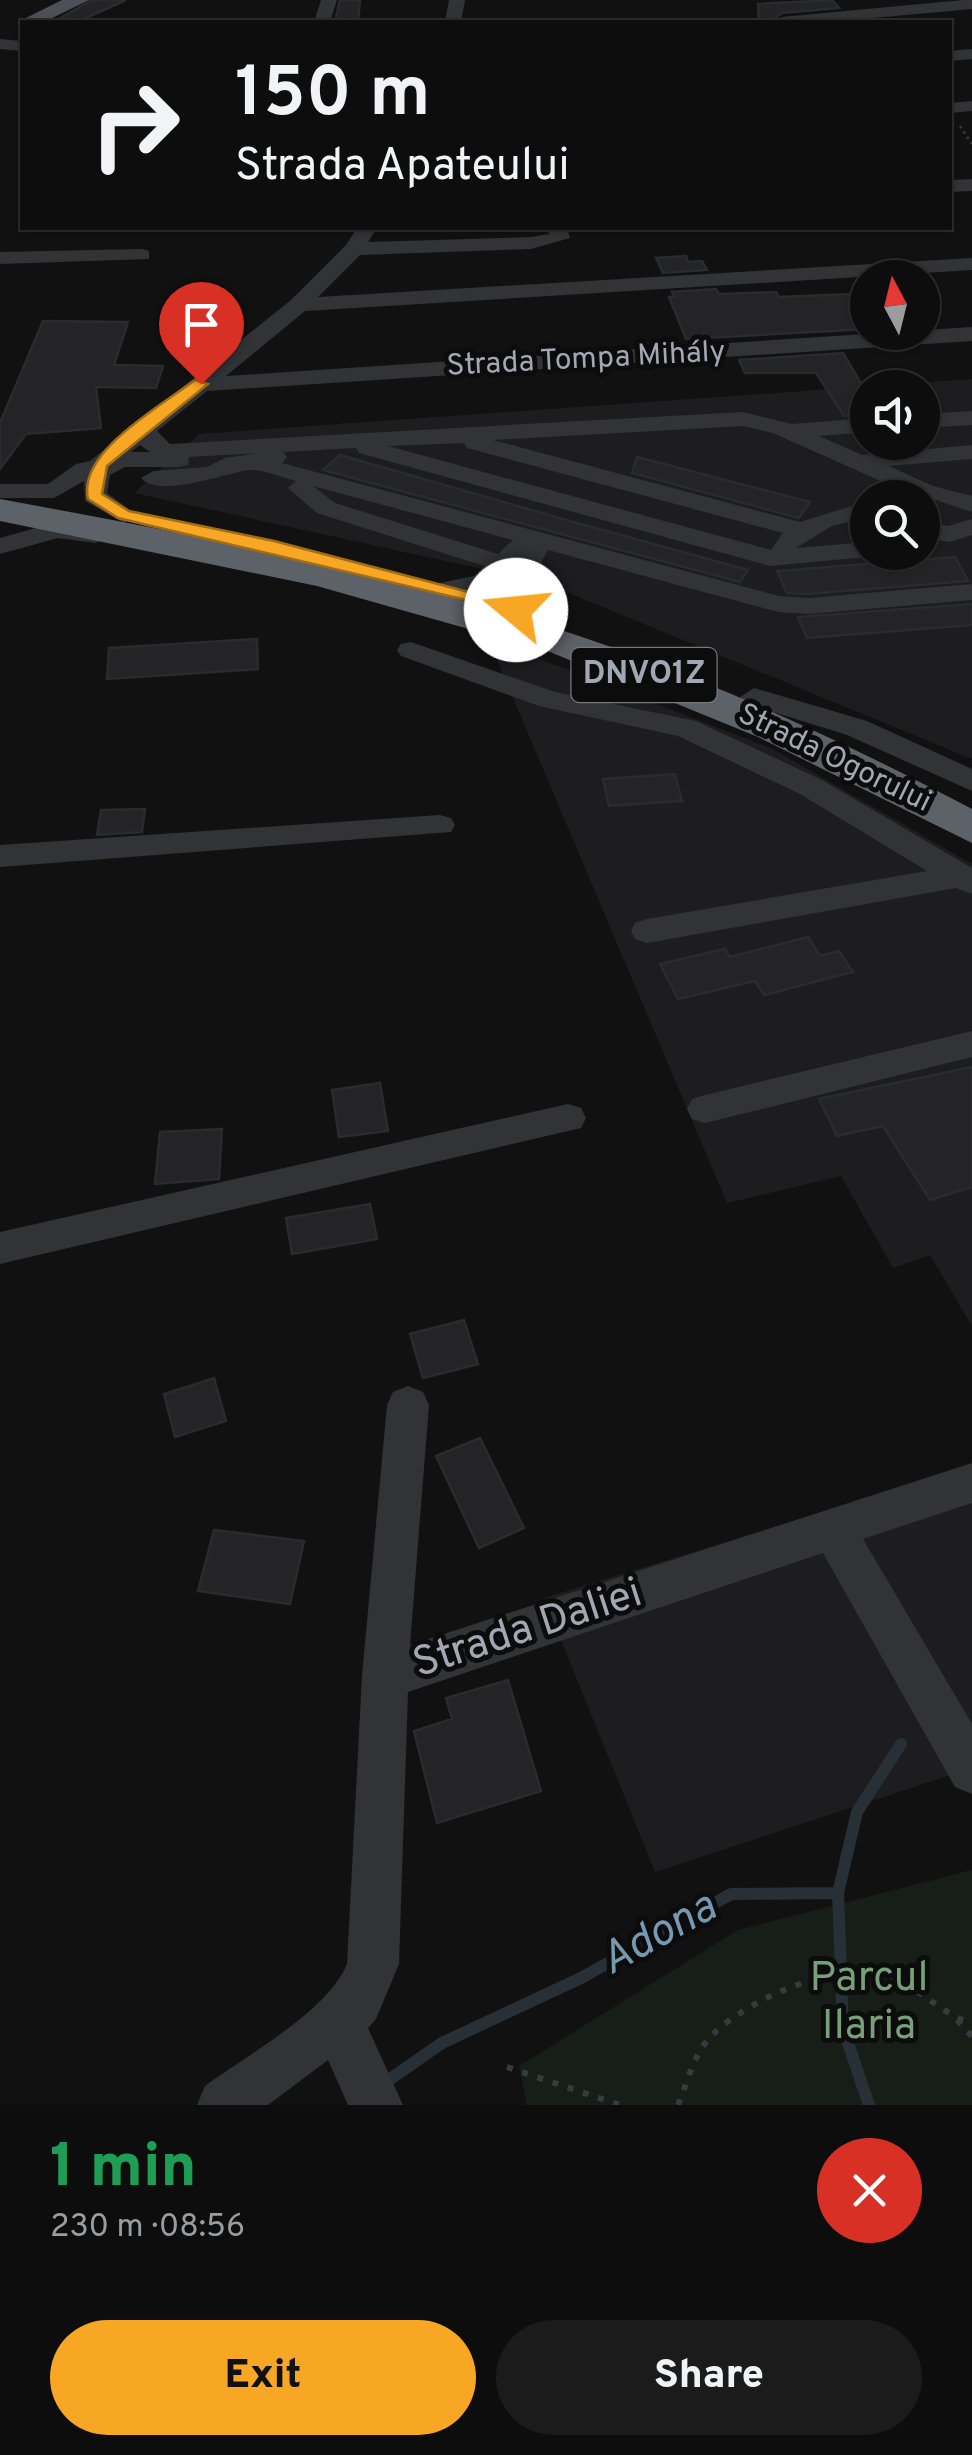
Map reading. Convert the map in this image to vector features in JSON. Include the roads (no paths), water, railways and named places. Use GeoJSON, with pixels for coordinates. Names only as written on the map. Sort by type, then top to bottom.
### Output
{"type":"FeatureCollection","features":[{"type":"Feature","properties":{"kind":"highway","name":"Strada Ogorului"},"geometry":{"type":"LineString","coordinates":[[0,492],[124,514],[449,589],[516,610],[754,697],[972,805]]}},
{"type":"Feature","properties":{"kind":"highway","name":"Strada Ogorului"},"geometry":{"type":"LineString","coordinates":[[0,510],[423,601],[581,650],[805,742],[972,828]]}},
{"type":"Feature","properties":{"kind":"main road"},"geometry":{"type":"LineString","coordinates":[[40,20],[79,0]]}},
{"type":"Feature","properties":{"kind":"street"},"geometry":{"type":"LineString","coordinates":[[803,20],[972,4]]}},
{"type":"Feature","properties":{"kind":"street"},"geometry":{"type":"LineString","coordinates":[[0,44],[18,31]]}},
{"type":"Feature","properties":{"kind":"street"},"geometry":{"type":"LineString","coordinates":[[0,492],[54,491],[102,462],[300,305],[354,249],[367,230]]}},
{"type":"Feature","properties":{"kind":"street"},"geometry":{"type":"LineString","coordinates":[[354,249],[531,243],[560,238],[558,230]]}},
{"type":"Feature","properties":{"kind":"street"},"geometry":{"type":"LineString","coordinates":[[0,258],[142,255]]}},
{"type":"Feature","properties":{"kind":"street"},"geometry":{"type":"LineString","coordinates":[[300,305],[846,276],[972,264]]}},
{"type":"Feature","properties":{"kind":"street","name":"Strada Tompa Mihály"},"geometry":{"type":"LineString","coordinates":[[201,384],[972,334]]}},
{"type":"Feature","properties":{"kind":"street"},"geometry":{"type":"LineString","coordinates":[[940,420],[972,418]]}},
{"type":"Feature","properties":{"kind":"street"},"geometry":{"type":"LineString","coordinates":[[102,462],[124,476],[158,478],[208,474],[254,454],[345,442],[743,419],[788,431],[889,480]]}},
{"type":"Feature","properties":{"kind":"street"},"geometry":{"type":"LineString","coordinates":[[449,589],[483,582],[526,543],[534,542],[565,506],[604,444],[637,424]]}},
{"type":"Feature","properties":{"kind":"street"},"geometry":{"type":"LineString","coordinates":[[788,431],[850,426]]}},
{"type":"Feature","properties":{"kind":"street"},"geometry":{"type":"LineString","coordinates":[[143,428],[150,443],[166,451],[254,454],[299,463],[534,542],[790,606],[972,592]]}},
{"type":"Feature","properties":{"kind":"street"},"geometry":{"type":"LineString","coordinates":[[517,431],[550,441],[585,474]]}},
{"type":"Feature","properties":{"kind":"street"},"geometry":{"type":"LineString","coordinates":[[446,435],[801,530]]}},
{"type":"Feature","properties":{"kind":"street"},"geometry":{"type":"LineString","coordinates":[[299,463],[345,442],[565,506],[770,558],[850,551]]}},
{"type":"Feature","properties":{"kind":"street"},"geometry":{"type":"LineString","coordinates":[[855,462],[972,452]]}},
{"type":"Feature","properties":{"kind":"street"},"geometry":{"type":"LineString","coordinates":[[102,462],[94,496],[124,514]]}},
{"type":"Feature","properties":{"kind":"street"},"geometry":{"type":"LineString","coordinates":[[855,462],[873,480]]}},
{"type":"Feature","properties":{"kind":"street"},"geometry":{"type":"LineString","coordinates":[[299,463],[302,490],[326,508],[504,564]]}},
{"type":"Feature","properties":{"kind":"street"},"geometry":{"type":"LineString","coordinates":[[940,494],[950,494],[963,520],[940,541]]}},
{"type":"Feature","properties":{"kind":"street"},"geometry":{"type":"LineString","coordinates":[[770,558],[801,530],[850,512]]}},
{"type":"Feature","properties":{"kind":"street"},"geometry":{"type":"LineString","coordinates":[[0,546],[56,530],[164,544]]}},
{"type":"Feature","properties":{"kind":"street"},"geometry":{"type":"LineString","coordinates":[[516,610],[512,592],[524,576],[537,546],[534,542]]}},
{"type":"Feature","properties":{"kind":"street"},"geometry":{"type":"LineString","coordinates":[[412,650],[549,700],[686,728],[811,787],[966,879]]}},
{"type":"Feature","properties":{"kind":"street"},"geometry":{"type":"LineString","coordinates":[[754,697],[858,728],[972,781]]}},
{"type":"Feature","properties":{"kind":"street"},"geometry":{"type":"LineString","coordinates":[[0,856],[440,826]]}},
{"type":"Feature","properties":{"kind":"street"},"geometry":{"type":"LineString","coordinates":[[648,931],[966,879]]}},
{"type":"Feature","properties":{"kind":"street"},"geometry":{"type":"LineString","coordinates":[[705,1109],[972,1044]]}},
{"type":"Feature","properties":{"kind":"street"},"geometry":{"type":"LineString","coordinates":[[0,1248],[568,1118]]}},
{"type":"Feature","properties":{"kind":"street"},"geometry":{"type":"LineString","coordinates":[[385,1676],[408,1406]]}},
{"type":"Feature","properties":{"kind":"street","name":"Strada Daliei"},"geometry":{"type":"LineString","coordinates":[[224,2105],[337,2021],[358,2001],[373,1964],[385,1676],[972,1483]]}},
{"type":"Feature","properties":{"kind":"street"},"geometry":{"type":"LineString","coordinates":[[834,1531],[972,1770]]}},
{"type":"Feature","properties":{"kind":"street"},"geometry":{"type":"LineString","coordinates":[[337,2021],[376,2105]]}},
{"type":"Feature","properties":{"kind":"waterway","name":"Adona"},"geometry":{"type":"LineString","coordinates":[[838,1893],[857,1812],[901,1744]]}},
{"type":"Feature","properties":{"kind":"waterway","name":"Adona"},"geometry":{"type":"LineString","coordinates":[[383,2084],[442,2043],[581,1978],[731,1894],[838,1893]]}},
{"type":"Feature","properties":{"kind":"waterway"},"geometry":{"type":"LineString","coordinates":[[838,1893],[843,2028],[869,2105]]}},
{"type":"Feature","properties":{"kind":"park label","name":"Parcul Ilaria"},"geometry":{"type":"Point","coordinates":[869,2003]}}]}
